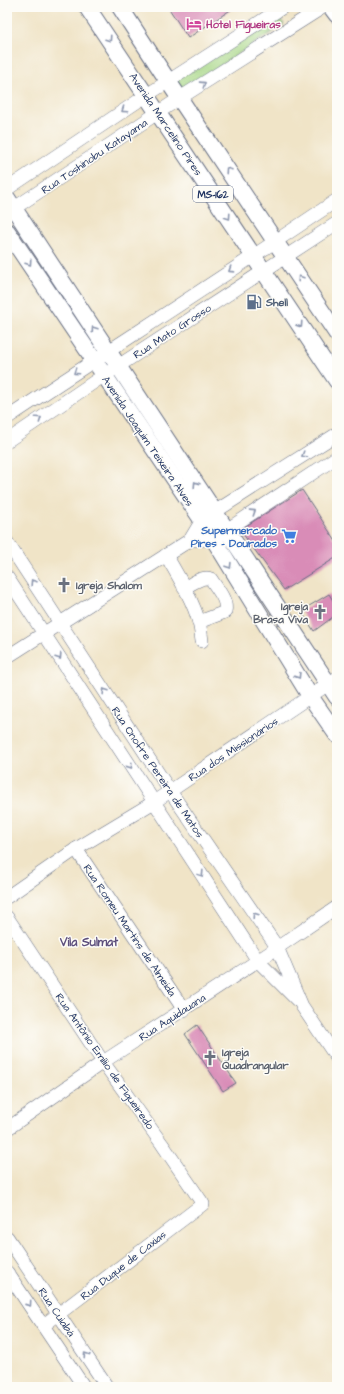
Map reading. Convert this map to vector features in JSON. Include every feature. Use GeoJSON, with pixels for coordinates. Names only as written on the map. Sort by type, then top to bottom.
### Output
{"type":"FeatureCollection","features":[{"type":"Feature","properties":{"kind":"main road","name":"Avenida Marcelino Pires"},"geometry":{"type":"LineString","coordinates":[[87,7],[337,381]]}},
{"type":"Feature","properties":{"kind":"main road","name":"MS-162"},"geometry":{"type":"LineString","coordinates":[[120,7],[337,334]]}},
{"type":"Feature","properties":{"kind":"main road"},"geometry":{"type":"LineString","coordinates":[[331,7],[337,15]]}},
{"type":"Feature","properties":{"kind":"main road","name":"Avenida Joaquim Teixeira Alves"},"geometry":{"type":"LineString","coordinates":[[9,207],[119,366],[208,516],[213,539],[310,696],[337,735]]}},
{"type":"Feature","properties":{"kind":"main road","name":"Avenida Joaquim Teixeira Alves"},"geometry":{"type":"LineString","coordinates":[[7,231],[104,376],[208,516],[227,530],[334,687]]}},
{"type":"Feature","properties":{"kind":"street","name":"Rua Toshinobu Katayama"},"geometry":{"type":"LineString","coordinates":[[7,189],[146,95],[283,7]]}},
{"type":"Feature","properties":{"kind":"street","name":"Rua Toshinobu Katayama"},"geometry":{"type":"LineString","coordinates":[[9,207],[323,7]]}},
{"type":"Feature","properties":{"kind":"street","name":"Rua Mato Grosso"},"geometry":{"type":"LineString","coordinates":[[7,418],[108,350],[276,242],[337,200]]}},
{"type":"Feature","properties":{"kind":"street","name":"Rua Mato Grosso"},"geometry":{"type":"LineString","coordinates":[[7,441],[337,223]]}},
{"type":"Feature","properties":{"kind":"street"},"geometry":{"type":"LineString","coordinates":[[7,657],[190,540],[208,516],[337,434]]}},
{"type":"Feature","properties":{"kind":"street"},"geometry":{"type":"LineString","coordinates":[[190,540],[213,539],[337,457]]}},
{"type":"Feature","properties":{"kind":"street","name":"Rua Onofre Pereira de Matos"},"geometry":{"type":"LineString","coordinates":[[7,542],[170,791],[277,947],[302,1006]]}},
{"type":"Feature","properties":{"kind":"street"},"geometry":{"type":"LineString","coordinates":[[166,556],[179,576],[199,622],[202,641]]}},
{"type":"Feature","properties":{"kind":"street","name":"Rua Onofre Pereira de Matos"},"geometry":{"type":"LineString","coordinates":[[7,577],[258,961],[302,1006],[337,1058]]}},
{"type":"Feature","properties":{"kind":"street"},"geometry":{"type":"LineString","coordinates":[[184,588],[204,578],[208,578],[211,579],[225,600],[226,606],[224,612],[199,622]]}},
{"type":"Feature","properties":{"kind":"street","name":"Rua dos Missionários"},"geometry":{"type":"LineString","coordinates":[[7,897],[76,849],[154,802],[310,696],[334,687]]}},
{"type":"Feature","properties":{"kind":"street","name":"Rua Romeu Martins de Almeida"},"geometry":{"type":"LineString","coordinates":[[76,849],[184,1010]]}},
{"type":"Feature","properties":{"kind":"street","name":"Rua Aquidauana"},"geometry":{"type":"LineString","coordinates":[[7,1129],[103,1062],[258,961],[337,906]]}},
{"type":"Feature","properties":{"kind":"street","name":"Rua Antônio Emílio de Figueiredo"},"geometry":{"type":"LineString","coordinates":[[7,918],[103,1062],[203,1204]]}},
{"type":"Feature","properties":{"kind":"street","name":"Rua Duque de Caxias"},"geometry":{"type":"LineString","coordinates":[[44,1326],[203,1204]]}},
{"type":"Feature","properties":{"kind":"street","name":"Rua Cuiabá"},"geometry":{"type":"LineString","coordinates":[[7,1239],[107,1387]]}},
{"type":"Feature","properties":{"kind":"street","name":"Rua Cuiabá"},"geometry":{"type":"LineString","coordinates":[[7,1272],[84,1387]]}},
{"type":"Feature","properties":{"kind":"green space"},"geometry":{"type":"Polygon","coordinates":[[[278,17],[284,24],[181,92],[174,81],[278,17]]]}},
{"type":"Feature","properties":{"kind":"building","name":"Hotel Figueiras"},"geometry":{"type":"Polygon","coordinates":[[[168,7],[235,7],[188,38],[168,7]]]}},
{"type":"Feature","properties":{"kind":"building","name":"Supermercado Pires - Dourados"},"geometry":{"type":"Polygon","coordinates":[[[302,490],[337,543],[337,557],[284,590],[240,530],[302,490]]]}},
{"type":"Feature","properties":{"kind":"building","name":"Igreja Brasa Viva"},"geometry":{"type":"Polygon","coordinates":[[[329,594],[337,607],[337,614],[314,631],[301,611],[329,594]]]}},
{"type":"Feature","properties":{"kind":"building","name":"Igreja Quadrangular"},"geometry":{"type":"Polygon","coordinates":[[[197,1025],[236,1083],[223,1091],[185,1034],[197,1025]]]}},
{"type":"Feature","properties":{"kind":"place","name":"Hotel Figueiras"},"geometry":{"type":"Point","coordinates":[194,24]}},
{"type":"Feature","properties":{"kind":"place","name":"Shell"},"geometry":{"type":"Point","coordinates":[254,302]}},
{"type":"Feature","properties":{"kind":"place","name":"Supermercado Pires - Dourados"},"geometry":{"type":"Point","coordinates":[289,536]}},
{"type":"Feature","properties":{"kind":"place","name":"Igreja Shalom"},"geometry":{"type":"Point","coordinates":[64,585]}},
{"type":"Feature","properties":{"kind":"place","name":"Igreja Brasa Viva"},"geometry":{"type":"Point","coordinates":[320,612]}},
{"type":"Feature","properties":{"kind":"place","name":"Igreja Quadrangular"},"geometry":{"type":"Point","coordinates":[210,1058]}},
{"type":"Feature","properties":{"kind":"district","name":"Vila Sulmat"},"geometry":{"type":"Point","coordinates":[89,942]}}]}
